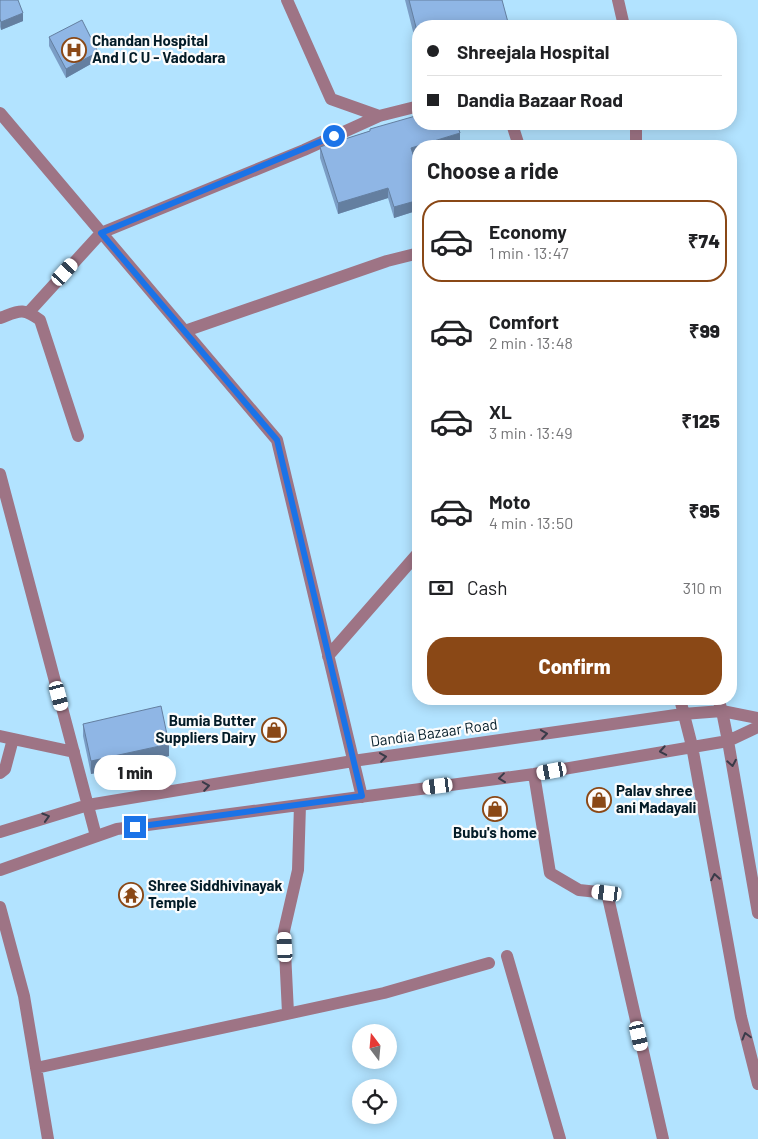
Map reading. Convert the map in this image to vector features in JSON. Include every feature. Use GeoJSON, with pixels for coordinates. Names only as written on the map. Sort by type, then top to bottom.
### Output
{"type":"FeatureCollection","features":[{"type":"Feature","properties":{"kind":"street"},"geometry":{"type":"LineString","coordinates":[[287,0],[331,99],[379,116]]}},
{"type":"Feature","properties":{"kind":"street"},"geometry":{"type":"LineString","coordinates":[[618,0],[623,20]]}},
{"type":"Feature","properties":{"kind":"street"},"geometry":{"type":"LineString","coordinates":[[29,312],[101,233],[304,150],[379,116],[412,108]]}},
{"type":"Feature","properties":{"kind":"street"},"geometry":{"type":"LineString","coordinates":[[0,113],[277,440],[362,796]]}},
{"type":"Feature","properties":{"kind":"street"},"geometry":{"type":"LineString","coordinates":[[185,332],[412,254]]}},
{"type":"Feature","properties":{"kind":"street"},"geometry":{"type":"LineString","coordinates":[[0,318],[18,311],[29,312],[40,320],[78,436]]}},
{"type":"Feature","properties":{"kind":"street"},"geometry":{"type":"LineString","coordinates":[[0,474],[96,836]]}},
{"type":"Feature","properties":{"kind":"street"},"geometry":{"type":"LineString","coordinates":[[328,656],[412,560]]}},
{"type":"Feature","properties":{"kind":"street"},"geometry":{"type":"LineString","coordinates":[[681,705],[692,746],[741,1017],[758,1084]]}},
{"type":"Feature","properties":{"kind":"street"},"geometry":{"type":"LineString","coordinates":[[720,705],[758,913]]}},
{"type":"Feature","properties":{"kind":"street","name":"Dandia Bazaar Road"},"geometry":{"type":"LineString","coordinates":[[0,832],[88,805],[353,761],[683,714],[720,705],[758,718]]}},
{"type":"Feature","properties":{"kind":"street"},"geometry":{"type":"LineString","coordinates":[[0,870],[117,829],[534,774],[728,741],[758,727]]}},
{"type":"Feature","properties":{"kind":"street"},"geometry":{"type":"LineString","coordinates":[[0,774],[5,769],[6,738],[74,752]]}},
{"type":"Feature","properties":{"kind":"street"},"geometry":{"type":"LineString","coordinates":[[534,774],[550,873],[579,890],[607,893],[664,1139]]}},
{"type":"Feature","properties":{"kind":"street"},"geometry":{"type":"LineString","coordinates":[[288,1013],[284,930],[298,870],[300,805]]}},
{"type":"Feature","properties":{"kind":"street"},"geometry":{"type":"LineString","coordinates":[[0,907],[24,996],[48,1139]]}},
{"type":"Feature","properties":{"kind":"street"},"geometry":{"type":"LineString","coordinates":[[507,956],[560,1139]]}},
{"type":"Feature","properties":{"kind":"street"},"geometry":{"type":"LineString","coordinates":[[36,1068],[384,993],[489,963]]}},
{"type":"Feature","properties":{"kind":"building"},"geometry":{"type":"Polygon","coordinates":[[[0,0],[18,0],[23,13],[1,22],[0,0]]]}},
{"type":"Feature","properties":{"kind":"building"},"geometry":{"type":"Polygon","coordinates":[[[409,0],[502,0],[507,20],[414,20],[409,0]]]}},
{"type":"Feature","properties":{"kind":"building"},"geometry":{"type":"Polygon","coordinates":[[[82,20],[98,52],[66,69],[49,37],[82,20]]]}},
{"type":"Feature","properties":{"kind":"building"},"geometry":{"type":"Polygon","coordinates":[[[412,117],[412,130],[459,130],[460,133],[437,140],[412,140],[412,202],[394,207],[388,188],[338,203],[320,147],[370,131],[370,129],[412,117]]]}},
{"type":"Feature","properties":{"kind":"building"},"geometry":{"type":"Polygon","coordinates":[[[161,706],[169,744],[91,761],[83,724],[161,706]]]}},
{"type":"Feature","properties":{"kind":"place","name":"Chandan Hospital And I C U - Vadodara"},"geometry":{"type":"Point","coordinates":[74,50]}},
{"type":"Feature","properties":{"kind":"place","name":"Bumia Butter Suppliers Dairy"},"geometry":{"type":"Point","coordinates":[274,730]}},
{"type":"Feature","properties":{"kind":"place","name":"Palav shree ani Madayali"},"geometry":{"type":"Point","coordinates":[599,800]}},
{"type":"Feature","properties":{"kind":"place","name":"Bubu's home"},"geometry":{"type":"Point","coordinates":[495,809]}},
{"type":"Feature","properties":{"kind":"place","name":"Shree Siddhivinayak Temple"},"geometry":{"type":"Point","coordinates":[131,895]}},
{"type":"Feature","properties":{"kind":"route"},"geometry":{"type":"LineString","coordinates":[[135,827],[362,796],[277,440],[101,233],[334,136]]}}]}
